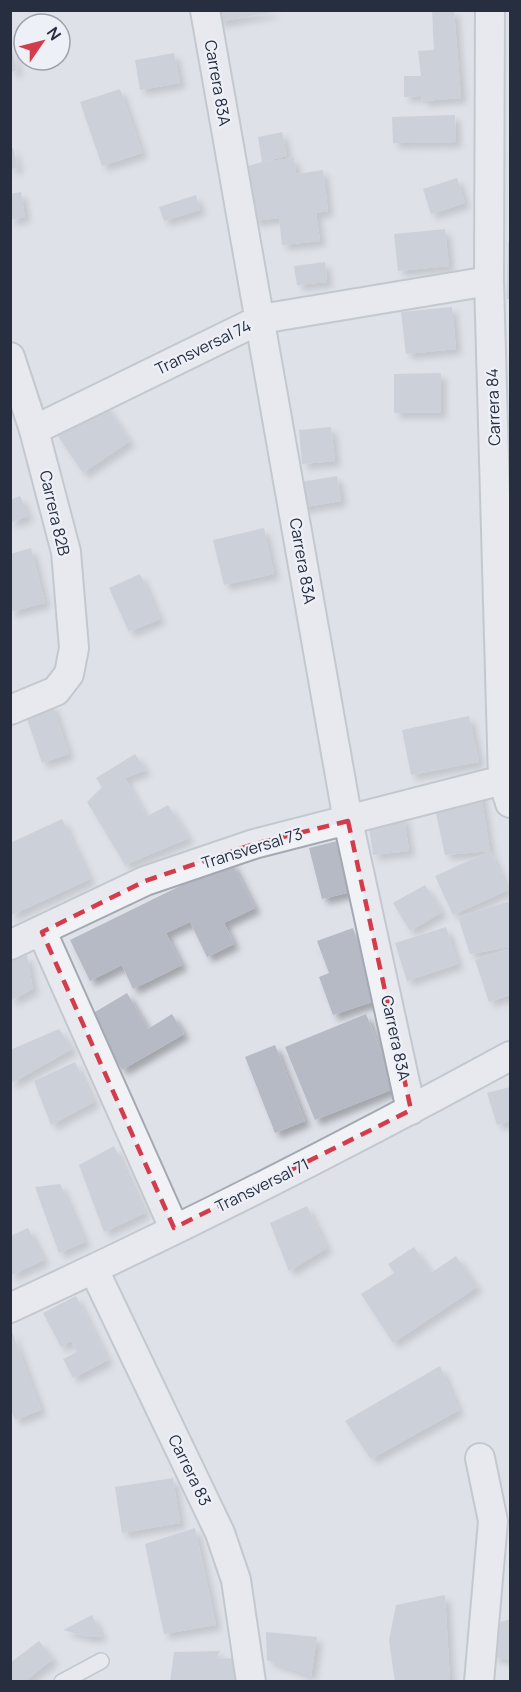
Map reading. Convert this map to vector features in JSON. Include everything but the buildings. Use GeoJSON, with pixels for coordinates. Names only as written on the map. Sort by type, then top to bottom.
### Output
{"type":"FeatureCollection","features":[{"type":"Feature","properties":{"kind":"street","name":"Carrera 83A"},"geometry":{"type":"LineString","coordinates":[[205,10],[348,821],[411,1110]]}},
{"type":"Feature","properties":{"kind":"street","name":"Carrera 84"},"geometry":{"type":"LineString","coordinates":[[497,19],[489,281],[507,792]]}},
{"type":"Feature","properties":{"kind":"street","name":"Transversal 74"},"geometry":{"type":"LineString","coordinates":[[34,430],[261,319],[489,281]]}},
{"type":"Feature","properties":{"kind":"street","name":"Carrera 82B"},"geometry":{"type":"LineString","coordinates":[[10,357],[34,430],[66,552],[74,648],[69,674],[56,691],[10,710]]}},
{"type":"Feature","properties":{"kind":"street","name":"Transversal 73"},"geometry":{"type":"LineString","coordinates":[[10,945],[42,932],[145,881],[254,844],[348,821],[507,792]]}},
{"type":"Feature","properties":{"kind":"street"},"geometry":{"type":"LineString","coordinates":[[42,932],[174,1228]]}},
{"type":"Feature","properties":{"kind":"street","name":"Transversal 71"},"geometry":{"type":"LineString","coordinates":[[10,1308],[94,1270],[411,1110],[510,1056]]}},
{"type":"Feature","properties":{"kind":"street","name":"Carrera 83"},"geometry":{"type":"LineString","coordinates":[[94,1270],[220,1533],[237,1580],[251,1682]]}},
{"type":"Feature","properties":{"kind":"street"},"geometry":{"type":"LineString","coordinates":[[479,1682],[493,1521],[480,1458]]}},
{"type":"Feature","properties":{"kind":"lane"},"geometry":{"type":"LineString","coordinates":[[62,1682],[101,1661]]}},
{"type":"Feature","properties":{"kind":"highlighted area"},"geometry":{"type":"Polygon","coordinates":[[[348,821],[411,1110],[174,1228],[42,932],[145,881],[254,844],[348,821]]]}}]}
